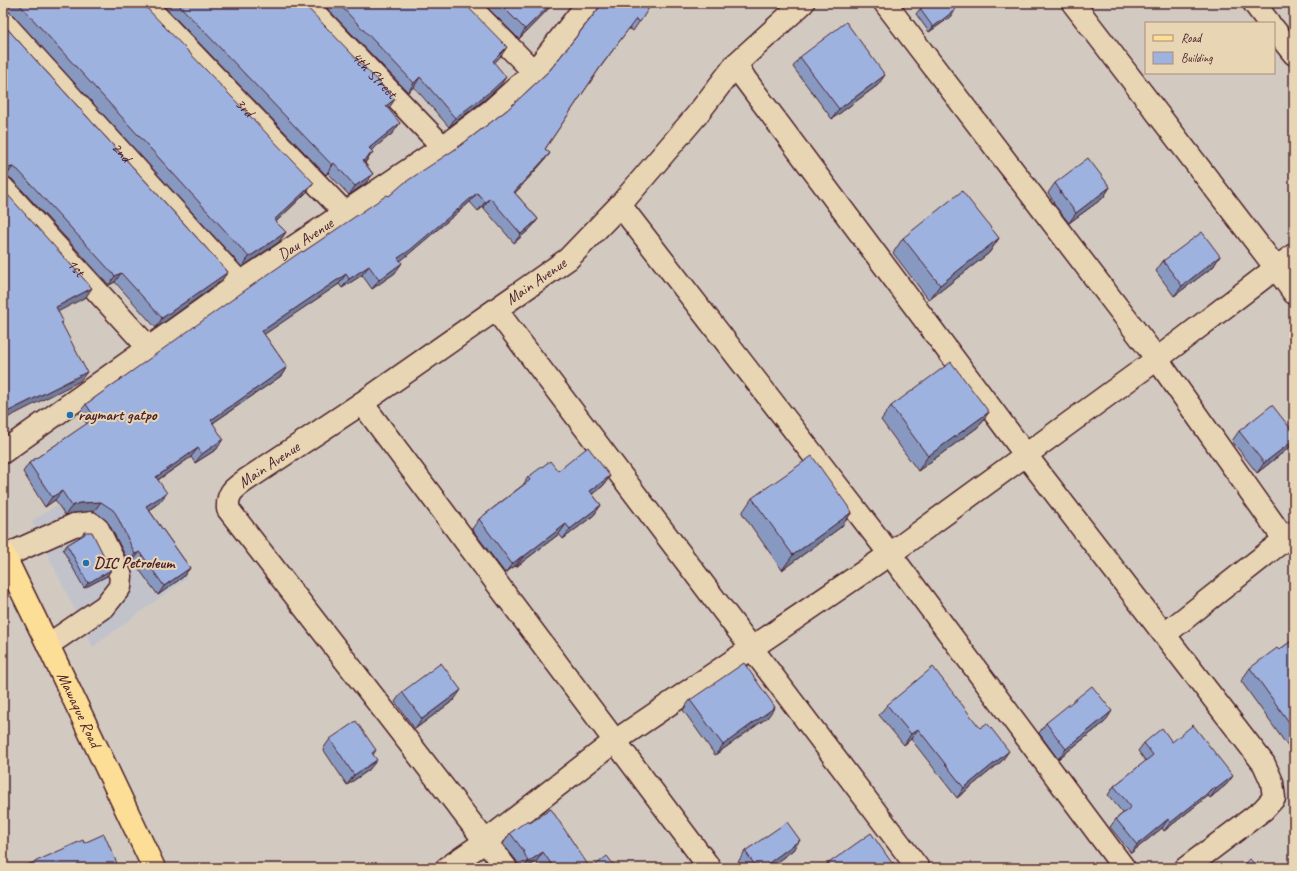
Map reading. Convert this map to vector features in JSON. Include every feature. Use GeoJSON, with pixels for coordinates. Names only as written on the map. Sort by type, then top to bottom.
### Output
{"type":"FeatureCollection","features":[{"type":"Feature","properties":{"kind":"main road","name":"Mawaque Road"},"geometry":{"type":"LineString","coordinates":[[4,554],[154,868]]}},
{"type":"Feature","properties":{"kind":"street","name":"3rd"},"geometry":{"type":"LineString","coordinates":[[144,3],[344,212]]}},
{"type":"Feature","properties":{"kind":"street","name":"4th Street"},"geometry":{"type":"LineString","coordinates":[[305,3],[443,147]]}},
{"type":"Feature","properties":{"kind":"street"},"geometry":{"type":"LineString","coordinates":[[466,3],[534,72]]}},
{"type":"Feature","properties":{"kind":"street","name":"Dau Avenue"},"geometry":{"type":"LineString","coordinates":[[3,452],[148,347],[344,212],[443,147],[492,110],[534,72],[588,3]]}},
{"type":"Feature","properties":{"kind":"street","name":"Main Avenue"},"geometry":{"type":"LineString","coordinates":[[486,841],[228,509],[228,499],[234,489],[362,403],[568,259],[620,205],[696,116],[736,64],[803,3]]}},
{"type":"Feature","properties":{"kind":"street"},"geometry":{"type":"LineString","coordinates":[[885,3],[1157,359],[1289,535],[1165,634]]}},
{"type":"Feature","properties":{"kind":"street"},"geometry":{"type":"LineString","coordinates":[[1073,3],[1294,293]]}},
{"type":"Feature","properties":{"kind":"street"},"geometry":{"type":"LineString","coordinates":[[1254,3],[1268,22]]}},
{"type":"Feature","properties":{"kind":"street","name":"2nd"},"geometry":{"type":"LineString","coordinates":[[3,22],[240,283]]}},
{"type":"Feature","properties":{"kind":"street"},"geometry":{"type":"LineString","coordinates":[[1275,30],[1294,54]]}},
{"type":"Feature","properties":{"kind":"street"},"geometry":{"type":"LineString","coordinates":[[736,64],[750,85],[1025,454],[1264,764],[1272,782],[1274,798],[1262,810],[1186,868]]}},
{"type":"Feature","properties":{"kind":"street","name":"1st"},"geometry":{"type":"LineString","coordinates":[[3,188],[148,347]]}},
{"type":"Feature","properties":{"kind":"street"},"geometry":{"type":"LineString","coordinates":[[620,205],[890,554],[1124,868]]}},
{"type":"Feature","properties":{"kind":"street"},"geometry":{"type":"LineString","coordinates":[[447,868],[486,841],[615,741],[890,554],[1157,359],[1294,255]]}},
{"type":"Feature","properties":{"kind":"street"},"geometry":{"type":"LineString","coordinates":[[496,310],[918,868]]}},
{"type":"Feature","properties":{"kind":"street"},"geometry":{"type":"LineString","coordinates":[[362,403],[710,868]]}},
{"type":"Feature","properties":{"kind":"street"},"geometry":{"type":"LineString","coordinates":[[4,554],[74,525],[91,523],[98,529],[121,576],[120,587],[106,606],[48,645]]}},
{"type":"Feature","properties":{"kind":"street"},"geometry":{"type":"LineString","coordinates":[[486,841],[506,868]]}},
{"type":"Feature","properties":{"kind":"shaded area"},"geometry":{"type":"Polygon","coordinates":[[[112,473],[187,578],[93,647],[31,521],[112,473]]]}},
{"type":"Feature","properties":{"kind":"building"},"geometry":{"type":"Polygon","coordinates":[[[17,3],[142,3],[314,183],[274,220],[286,232],[249,257],[17,3]]]}},
{"type":"Feature","properties":{"kind":"building"},"geometry":{"type":"Polygon","coordinates":[[[177,3],[303,3],[395,99],[386,106],[400,123],[369,148],[373,152],[363,161],[373,174],[355,186],[334,163],[332,165],[177,3]]]}},
{"type":"Feature","properties":{"kind":"building"},"geometry":{"type":"Polygon","coordinates":[[[338,3],[464,3],[507,47],[493,61],[506,77],[491,91],[455,118],[420,77],[414,83],[338,3]]]}},
{"type":"Feature","properties":{"kind":"building"},"geometry":{"type":"Polygon","coordinates":[[[499,3],[552,3],[525,29],[499,3]]]}},
{"type":"Feature","properties":{"kind":"building"},"geometry":{"type":"Polygon","coordinates":[[[603,3],[652,3],[640,22],[636,19],[601,66],[545,149],[550,153],[514,192],[538,219],[521,234],[490,198],[485,202],[477,193],[410,250],[398,258],[402,263],[379,280],[369,266],[349,279],[346,274],[262,331],[287,367],[211,420],[223,439],[202,454],[198,448],[156,477],[167,493],[146,506],[190,568],[164,586],[140,552],[135,554],[113,510],[101,502],[79,503],[72,506],[62,491],[52,497],[29,463],[95,418],[86,404],[302,251],[303,252],[387,195],[389,196],[404,183],[457,148],[507,110],[550,70],[603,3]]]}},
{"type":"Feature","properties":{"kind":"building"},"geometry":{"type":"Polygon","coordinates":[[[927,3],[950,3],[955,10],[933,27],[920,9],[927,3]]]}},
{"type":"Feature","properties":{"kind":"building"},"geometry":{"type":"Polygon","coordinates":[[[846,22],[885,75],[839,109],[800,57],[846,22]]]}},
{"type":"Feature","properties":{"kind":"building"},"geometry":{"type":"Polygon","coordinates":[[[3,24],[228,272],[162,318],[121,273],[115,276],[18,170],[13,167],[5,168],[3,166],[3,24]]]}},
{"type":"Feature","properties":{"kind":"building"},"geometry":{"type":"Polygon","coordinates":[[[1088,158],[1110,187],[1076,213],[1055,183],[1088,158]]]}},
{"type":"Feature","properties":{"kind":"building"},"geometry":{"type":"Polygon","coordinates":[[[962,191],[999,238],[940,285],[903,238],[962,191]]]}},
{"type":"Feature","properties":{"kind":"building"},"geometry":{"type":"Polygon","coordinates":[[[7,194],[92,288],[56,307],[63,321],[61,322],[87,372],[3,414],[3,196],[7,194]]]}},
{"type":"Feature","properties":{"kind":"building"},"geometry":{"type":"Polygon","coordinates":[[[1202,232],[1220,256],[1182,286],[1163,261],[1202,232]]]}},
{"type":"Feature","properties":{"kind":"building"},"geometry":{"type":"Polygon","coordinates":[[[951,362],[989,412],[928,456],[891,406],[951,362]]]}},
{"type":"Feature","properties":{"kind":"building"},"geometry":{"type":"Polygon","coordinates":[[[1272,405],[1294,433],[1294,440],[1264,463],[1239,431],[1272,405]]]}},
{"type":"Feature","properties":{"kind":"building"},"geometry":{"type":"Polygon","coordinates":[[[588,447],[610,476],[590,491],[601,505],[570,529],[566,524],[512,564],[479,519],[530,480],[528,477],[550,461],[558,471],[588,447]]]}},
{"type":"Feature","properties":{"kind":"building"},"geometry":{"type":"Polygon","coordinates":[[[812,456],[852,512],[793,555],[752,498],[812,456]]]}},
{"type":"Feature","properties":{"kind":"building","name":"DIC Petroleum"},"geometry":{"type":"Polygon","coordinates":[[[84,532],[92,532],[111,570],[88,583],[67,545],[85,534],[84,532]]]}},
{"type":"Feature","properties":{"kind":"building"},"geometry":{"type":"Polygon","coordinates":[[[1294,639],[1294,729],[1250,668],[1277,648],[1279,650],[1294,639]]]}},
{"type":"Feature","properties":{"kind":"building"},"geometry":{"type":"Polygon","coordinates":[[[441,663],[461,690],[422,719],[402,692],[441,663]]]}},
{"type":"Feature","properties":{"kind":"building"},"geometry":{"type":"Polygon","coordinates":[[[744,663],[775,707],[723,745],[690,700],[744,663]]]}},
{"type":"Feature","properties":{"kind":"building"},"geometry":{"type":"Polygon","coordinates":[[[933,667],[980,728],[987,723],[1009,751],[964,788],[918,729],[911,734],[887,705],[933,667]]]}},
{"type":"Feature","properties":{"kind":"building"},"geometry":{"type":"Polygon","coordinates":[[[1092,686],[1112,711],[1066,749],[1046,723],[1092,686]]]}},
{"type":"Feature","properties":{"kind":"building"},"geometry":{"type":"Polygon","coordinates":[[[356,721],[376,750],[372,753],[377,760],[354,775],[330,739],[356,721]]]}},
{"type":"Feature","properties":{"kind":"building"},"geometry":{"type":"Polygon","coordinates":[[[1193,725],[1233,776],[1216,789],[1214,788],[1170,823],[1168,819],[1137,845],[1116,819],[1131,807],[1114,786],[1153,755],[1144,743],[1162,728],[1172,742],[1193,725]]]}},
{"type":"Feature","properties":{"kind":"building"},"geometry":{"type":"Polygon","coordinates":[[[551,809],[590,868],[554,868],[543,852],[528,862],[523,850],[510,833],[528,820],[530,823],[551,809]]]}},
{"type":"Feature","properties":{"kind":"building"},"geometry":{"type":"Polygon","coordinates":[[[787,822],[800,840],[762,868],[757,868],[745,851],[787,822]]]}},
{"type":"Feature","properties":{"kind":"building"},"geometry":{"type":"Polygon","coordinates":[[[871,833],[892,863],[893,862],[898,868],[828,868],[826,865],[871,833]]]}},
{"type":"Feature","properties":{"kind":"building"},"geometry":{"type":"Polygon","coordinates":[[[104,834],[119,868],[21,868],[83,840],[84,843],[104,834]]]}},
{"type":"Feature","properties":{"kind":"building"},"geometry":{"type":"Polygon","coordinates":[[[607,856],[616,868],[592,868],[607,856]]]}},
{"type":"Feature","properties":{"kind":"building"},"geometry":{"type":"Polygon","coordinates":[[[1250,859],[1258,868],[1238,868],[1250,859]]]}},
{"type":"Feature","properties":{"kind":"place","name":"raymart gatpo"},"geometry":{"type":"Point","coordinates":[70,415]}},
{"type":"Feature","properties":{"kind":"place","name":"DIC Petroleum"},"geometry":{"type":"Point","coordinates":[86,563]}}]}
